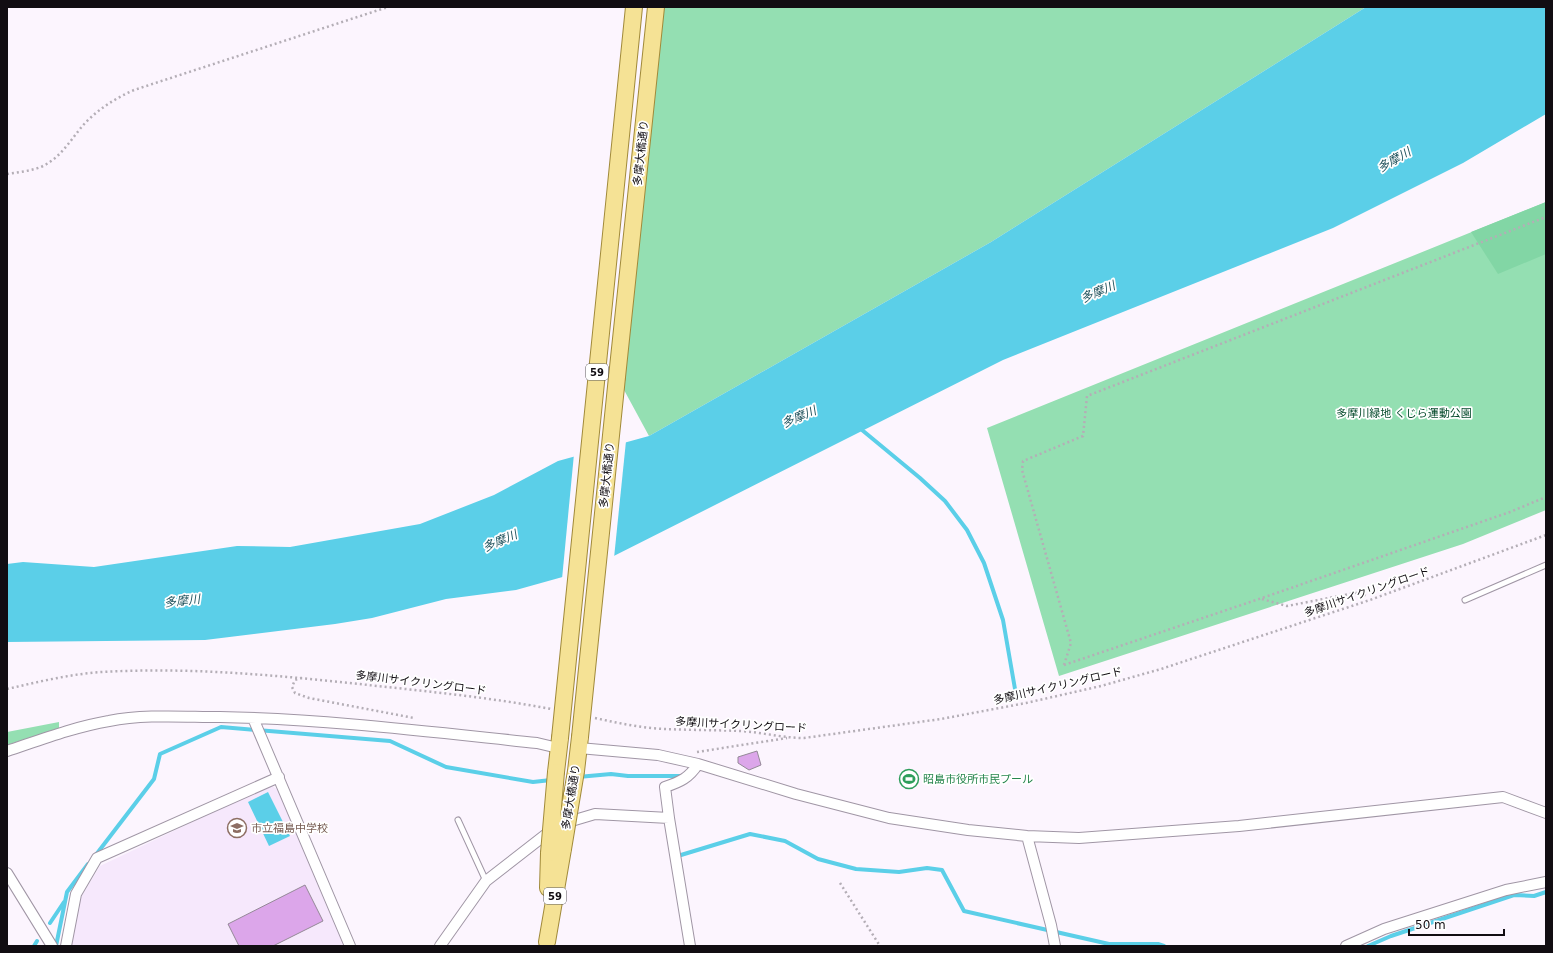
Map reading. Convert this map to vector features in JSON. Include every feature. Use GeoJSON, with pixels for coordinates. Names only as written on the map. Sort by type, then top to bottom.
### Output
{"type":"FeatureCollection","features":[{"type":"Feature","properties":{"kind":"main road","name":"多摩大橋通り"},"geometry":{"type":"LineString","coordinates":[[547,944],[556,851],[556,772],[634,7]]}},
{"type":"Feature","properties":{"kind":"main road","name":"多摩大橋通り"},"geometry":{"type":"LineString","coordinates":[[556,851],[576,771],[580,743],[656,7]]}},
{"type":"Feature","properties":{"kind":"street"},"geometry":{"type":"LineString","coordinates":[[7,751],[56,735],[108,721],[138,718],[346,723],[537,743],[559,743]]}},
{"type":"Feature","properties":{"kind":"street"},"geometry":{"type":"LineString","coordinates":[[254,721],[350,946]]}},
{"type":"Feature","properties":{"kind":"street"},"geometry":{"type":"LineString","coordinates":[[580,743],[658,755],[696,768],[889,818],[968,830],[1027,836],[1079,838],[1239,826],[1503,797],[1546,813]]}},
{"type":"Feature","properties":{"kind":"street"},"geometry":{"type":"LineString","coordinates":[[690,946],[665,787],[680,782],[696,768]]}},
{"type":"Feature","properties":{"kind":"street"},"geometry":{"type":"LineString","coordinates":[[66,946],[76,894],[97,858],[279,777]]}},
{"type":"Feature","properties":{"kind":"street"},"geometry":{"type":"LineString","coordinates":[[440,946],[486,881],[558,825],[595,814],[669,818]]}},
{"type":"Feature","properties":{"kind":"street"},"geometry":{"type":"LineString","coordinates":[[1027,836],[1055,943]]}},
{"type":"Feature","properties":{"kind":"street"},"geometry":{"type":"LineString","coordinates":[[7,873],[52,946]]}},
{"type":"Feature","properties":{"kind":"street"},"geometry":{"type":"LineString","coordinates":[[1346,946],[1384,929],[1506,890],[1546,882]]}},
{"type":"Feature","properties":{"kind":"lane"},"geometry":{"type":"LineString","coordinates":[[1465,600],[1546,566]]}},
{"type":"Feature","properties":{"kind":"lane"},"geometry":{"type":"LineString","coordinates":[[458,820],[486,881]]}},
{"type":"Feature","properties":{"kind":"path"},"geometry":{"type":"LineString","coordinates":[[7,174],[43,166],[67,147],[86,123],[101,110],[114,100],[134,90],[388,7]]}},
{"type":"Feature","properties":{"kind":"path"},"geometry":{"type":"LineString","coordinates":[[1546,217],[1087,396],[1083,436],[1023,461],[1022,470],[1071,643],[1064,665],[1510,512],[1546,497]]}},
{"type":"Feature","properties":{"kind":"path","name":"多摩川サイクリングロード"},"geometry":{"type":"LineString","coordinates":[[594,718],[662,729],[740,731],[790,738],[822,736],[941,720],[1101,686],[1161,669],[1370,600],[1546,535]]}},
{"type":"Feature","properties":{"kind":"path"},"geometry":{"type":"LineString","coordinates":[[1262,598],[1287,606],[1360,592],[1366,596]]}},
{"type":"Feature","properties":{"kind":"path","name":"多摩川サイクリングロード"},"geometry":{"type":"LineString","coordinates":[[7,689],[61,677],[102,672],[181,671],[304,678],[454,694],[558,711]]}},
{"type":"Feature","properties":{"kind":"path"},"geometry":{"type":"LineString","coordinates":[[304,678],[295,680],[292,687],[295,693],[309,698],[415,718]]}},
{"type":"Feature","properties":{"kind":"path"},"geometry":{"type":"LineString","coordinates":[[692,752],[790,738]]}},
{"type":"Feature","properties":{"kind":"path"},"geometry":{"type":"LineString","coordinates":[[840,883],[880,946]]}},
{"type":"Feature","properties":{"kind":"shaded area","name":"市立福島中学校"},"geometry":{"type":"Polygon","coordinates":[[[270,785],[277,789],[346,946],[71,946],[80,899],[100,866],[270,785]]]}},
{"type":"Feature","properties":{"kind":"green space"},"geometry":{"type":"Polygon","coordinates":[[[656,7],[1366,7],[991,242],[649,436],[617,377],[656,7]]]}},
{"type":"Feature","properties":{"kind":"green space","name":"多摩川緑地 くじら運動公園"},"geometry":{"type":"Polygon","coordinates":[[[1546,202],[1546,510],[1463,544],[1059,676],[987,428],[1546,202]]]}},
{"type":"Feature","properties":{"kind":"green space"},"geometry":{"type":"Polygon","coordinates":[[[1546,202],[1546,254],[1498,274],[1471,232],[1546,202]]]}},
{"type":"Feature","properties":{"kind":"green space"},"geometry":{"type":"Polygon","coordinates":[[[59,722],[59,728],[7,745],[7,732],[59,722]]]}},
{"type":"Feature","properties":{"kind":"water","name":"多摩川"},"geometry":{"type":"Polygon","coordinates":[[[1366,7],[1546,7],[1546,114],[1463,163],[1333,228],[1003,360],[584,571],[516,590],[446,599],[372,618],[205,640],[7,642],[7,564],[23,562],[94,567],[237,546],[290,547],[420,524],[494,495],[558,461],[649,436],[991,242],[1366,7]]]}},
{"type":"Feature","properties":{"kind":"water"},"geometry":{"type":"Polygon","coordinates":[[[268,792],[290,836],[269,846],[248,802],[268,792]]]}},
{"type":"Feature","properties":{"kind":"pier"},"geometry":{"type":"Polygon","coordinates":[[[626,441],[614,558],[584,573],[562,579],[574,454],[626,441]]]}},
{"type":"Feature","properties":{"kind":"building"},"geometry":{"type":"Polygon","coordinates":[[[757,751],[761,765],[749,770],[738,763],[738,757],[757,751]]]}},
{"type":"Feature","properties":{"kind":"building"},"geometry":{"type":"Polygon","coordinates":[[[305,885],[323,921],[273,946],[239,946],[228,924],[305,885]]]}},
{"type":"Feature","properties":{"kind":"waterway"},"geometry":{"type":"LineString","coordinates":[[862,430],[920,478],[945,501],[967,530],[984,563],[1003,620],[1015,689]]}},
{"type":"Feature","properties":{"kind":"waterway"},"geometry":{"type":"LineString","coordinates":[[95,856],[154,779],[160,754],[221,727],[390,741],[446,767],[533,782],[551,780]]}},
{"type":"Feature","properties":{"kind":"waterway"},"geometry":{"type":"LineString","coordinates":[[578,777],[611,774],[628,776],[683,776]]}},
{"type":"Feature","properties":{"kind":"waterway"},"geometry":{"type":"LineString","coordinates":[[681,855],[750,834],[785,841],[818,859],[856,869],[899,872],[927,868],[942,870],[964,911],[1109,944],[1158,944],[1164,946]]}},
{"type":"Feature","properties":{"kind":"waterway"},"geometry":{"type":"LineString","coordinates":[[56,946],[67,892],[88,864]]}},
{"type":"Feature","properties":{"kind":"waterway"},"geometry":{"type":"LineString","coordinates":[[1368,946],[1391,936],[1514,895],[1534,896],[1546,892]]}},
{"type":"Feature","properties":{"kind":"waterway"},"geometry":{"type":"LineString","coordinates":[[50,923],[64,902]]}},
{"type":"Feature","properties":{"kind":"waterway"},"geometry":{"type":"LineString","coordinates":[[34,946],[37,941]]}},
{"type":"Feature","properties":{"kind":"place","name":"昭島市役所市民プール"},"geometry":{"type":"Point","coordinates":[909,779]}},
{"type":"Feature","properties":{"kind":"place","name":"市立福島中学校"},"geometry":{"type":"Point","coordinates":[237,828]}}]}
